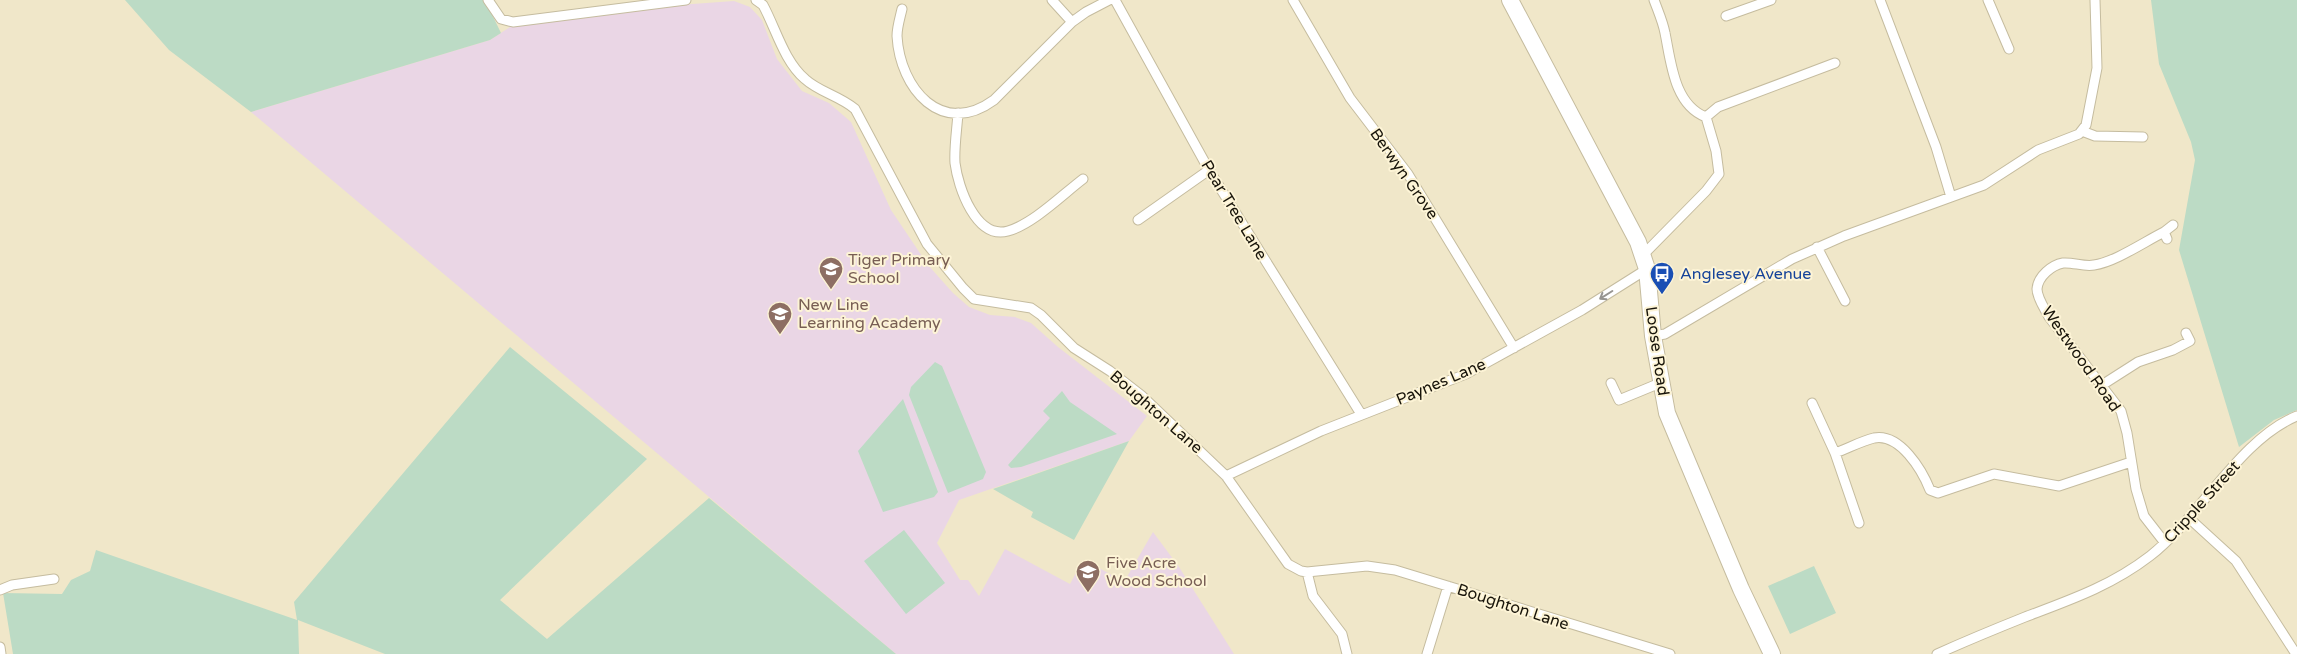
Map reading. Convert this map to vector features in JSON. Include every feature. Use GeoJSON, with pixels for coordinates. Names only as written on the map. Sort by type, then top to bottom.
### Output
{"type":"FeatureCollection","features":[{"type":"Feature","properties":{"kind":"highway","name":"Loose Road"},"geometry":{"type":"LineString","coordinates":[[1510,0],[1618,200],[1645,262],[1653,336],[1660,383],[1667,413],[1741,589],[1772,654]]}},
{"type":"Feature","properties":{"kind":"street"},"geometry":{"type":"LineString","coordinates":[[488,0],[501,19],[513,22],[686,0]]}},
{"type":"Feature","properties":{"kind":"street","name":"Boughton Lane"},"geometry":{"type":"LineString","coordinates":[[756,0],[763,5],[797,72],[807,81],[844,100],[854,109],[923,236],[962,288],[974,299],[990,303],[1017,304],[1031,308],[1040,314],[1074,348],[1110,371],[1152,404],[1226,476],[1282,558],[1294,568],[1307,572],[1367,566],[1382,567],[1664,653]]}},
{"type":"Feature","properties":{"kind":"street"},"geometry":{"type":"LineString","coordinates":[[1052,0],[1072,22]]}},
{"type":"Feature","properties":{"kind":"street"},"geometry":{"type":"LineString","coordinates":[[902,10],[897,35],[904,70],[910,86],[920,98],[935,108],[958,113],[980,109],[994,100],[1072,22],[1109,0]]}},
{"type":"Feature","properties":{"kind":"street","name":"Pear Tree Lane"},"geometry":{"type":"LineString","coordinates":[[1115,0],[1209,170],[1361,414]]}},
{"type":"Feature","properties":{"kind":"street","name":"Berwyn Grove"},"geometry":{"type":"LineString","coordinates":[[1293,0],[1350,98],[1408,174],[1514,348]]}},
{"type":"Feature","properties":{"kind":"street"},"geometry":{"type":"LineString","coordinates":[[1654,0],[1665,34],[1673,74],[1682,94],[1694,110],[1706,117],[1718,107],[1835,63]]}},
{"type":"Feature","properties":{"kind":"street"},"geometry":{"type":"LineString","coordinates":[[1726,16],[1771,0]]}},
{"type":"Feature","properties":{"kind":"street"},"geometry":{"type":"LineString","coordinates":[[1880,0],[1936,147],[1951,197]]}},
{"type":"Feature","properties":{"kind":"street"},"geometry":{"type":"LineString","coordinates":[[1988,0],[2009,49]]}},
{"type":"Feature","properties":{"kind":"street"},"geometry":{"type":"LineString","coordinates":[[1653,336],[1664,334],[1768,273],[1817,247],[1992,180],[2038,150],[2071,139],[2082,132],[2086,125],[2097,68],[2095,0]]}},
{"type":"Feature","properties":{"kind":"street"},"geometry":{"type":"LineString","coordinates":[[958,113],[955,162],[962,194],[974,216],[989,230],[1005,232],[1021,226],[1083,179]]}},
{"type":"Feature","properties":{"kind":"street","name":"Paynes Lane"},"geometry":{"type":"LineString","coordinates":[[1226,476],[1361,414],[1466,374],[1582,310],[1645,262],[1719,174],[1716,151],[1706,117]]}},
{"type":"Feature","properties":{"kind":"street"},"geometry":{"type":"LineString","coordinates":[[2082,132],[2095,136],[2143,137]]}},
{"type":"Feature","properties":{"kind":"street"},"geometry":{"type":"LineString","coordinates":[[1138,220],[1209,170]]}},
{"type":"Feature","properties":{"kind":"street","name":"Westwood Road"},"geometry":{"type":"LineString","coordinates":[[2165,543],[2144,516],[2136,489],[2120,411],[2040,302],[2037,288],[2043,276],[2052,267],[2064,263],[2094,265],[2165,235],[2173,225]]}},
{"type":"Feature","properties":{"kind":"street"},"geometry":{"type":"LineString","coordinates":[[1817,247],[1845,301]]}},
{"type":"Feature","properties":{"kind":"street"},"geometry":{"type":"LineString","coordinates":[[2102,385],[2138,362],[2173,350],[2188,337]]}},
{"type":"Feature","properties":{"kind":"street"},"geometry":{"type":"LineString","coordinates":[[1611,383],[1619,400],[1660,383]]}},
{"type":"Feature","properties":{"kind":"street"},"geometry":{"type":"LineString","coordinates":[[1812,403],[1834,453],[1859,523]]}},
{"type":"Feature","properties":{"kind":"street","name":"Cripple Street"},"geometry":{"type":"LineString","coordinates":[[1937,654],[1978,636],[2092,593],[2114,582],[2165,543],[2190,519],[2245,456],[2280,423],[2297,416]]}},
{"type":"Feature","properties":{"kind":"street"},"geometry":{"type":"LineString","coordinates":[[1834,453],[1875,438],[1889,439],[1908,453],[1922,472],[1930,490],[1938,492],[1994,474],[2059,486],[2131,462]]}},
{"type":"Feature","properties":{"kind":"street"},"geometry":{"type":"LineString","coordinates":[[2190,519],[2236,561],[2295,649]]}},
{"type":"Feature","properties":{"kind":"street"},"geometry":{"type":"LineString","coordinates":[[1307,572],[1313,596],[1342,634],[1347,654]]}},
{"type":"Feature","properties":{"kind":"street"},"geometry":{"type":"LineString","coordinates":[[0,590],[12,585],[54,580]]}},
{"type":"Feature","properties":{"kind":"street"},"geometry":{"type":"LineString","coordinates":[[1426,654],[1448,586]]}},
{"type":"Feature","properties":{"kind":"street"},"geometry":{"type":"LineString","coordinates":[[0,647],[1,654]]}},
{"type":"Feature","properties":{"kind":"shaded area","name":"New Line Learning Academy"},"geometry":{"type":"Polygon","coordinates":[[[734,1],[750,7],[762,20],[777,59],[802,91],[829,103],[851,122],[891,210],[928,265],[953,293],[969,307],[990,315],[1015,317],[1031,323],[1058,347],[1147,416],[1129,441],[959,500],[937,543],[960,580],[968,580],[979,596],[1005,549],[1070,584],[1078,569],[1087,574],[1092,564],[1124,582],[1153,532],[1179,567],[1234,654],[896,654],[251,112],[490,40],[510,27],[609,10],[734,1]]]}},
{"type":"Feature","properties":{"kind":"green space"},"geometry":{"type":"Polygon","coordinates":[[[125,0],[485,0],[501,33],[490,40],[251,112],[169,50],[125,0]]]}},
{"type":"Feature","properties":{"kind":"green space"},"geometry":{"type":"Polygon","coordinates":[[[2151,0],[2297,0],[2297,410],[2274,420],[2239,447],[2179,250],[2195,160],[2191,142],[2159,64],[2151,0]]]}},
{"type":"Feature","properties":{"kind":"green space"},"geometry":{"type":"Polygon","coordinates":[[[510,347],[647,459],[500,600],[547,639],[709,498],[896,654],[385,654],[298,620],[299,654],[13,654],[3,593],[62,594],[71,580],[90,571],[96,550],[297,620],[294,602],[510,347]]]}},
{"type":"Feature","properties":{"kind":"green space"},"geometry":{"type":"Polygon","coordinates":[[[935,362],[942,366],[986,472],[983,479],[948,493],[909,395],[911,387],[935,362]]]}},
{"type":"Feature","properties":{"kind":"green space"},"geometry":{"type":"Polygon","coordinates":[[[1062,391],[1070,402],[1117,434],[1021,467],[1011,468],[1008,465],[1050,418],[1043,411],[1062,391]]]}},
{"type":"Feature","properties":{"kind":"green space"},"geometry":{"type":"Polygon","coordinates":[[[903,399],[938,492],[934,497],[883,512],[858,451],[903,399]]]}},
{"type":"Feature","properties":{"kind":"green space"},"geometry":{"type":"Polygon","coordinates":[[[1129,441],[1074,540],[1031,517],[1033,512],[993,489],[1129,441]]]}},
{"type":"Feature","properties":{"kind":"green space"},"geometry":{"type":"Polygon","coordinates":[[[904,530],[945,583],[906,614],[864,561],[904,530]]]}},
{"type":"Feature","properties":{"kind":"green space"},"geometry":{"type":"Polygon","coordinates":[[[1814,566],[1836,613],[1790,634],[1768,586],[1814,566]]]}},
{"type":"Feature","properties":{"kind":"place","name":"Tiger Primary School"},"geometry":{"type":"Point","coordinates":[831,290]}},
{"type":"Feature","properties":{"kind":"place","name":"Anglesey Avenue"},"geometry":{"type":"Point","coordinates":[1662,295]}},
{"type":"Feature","properties":{"kind":"place","name":"New Line Learning Academy"},"geometry":{"type":"Point","coordinates":[780,335]}},
{"type":"Feature","properties":{"kind":"place","name":"Five Acre Wood School"},"geometry":{"type":"Point","coordinates":[1088,593]}}]}
